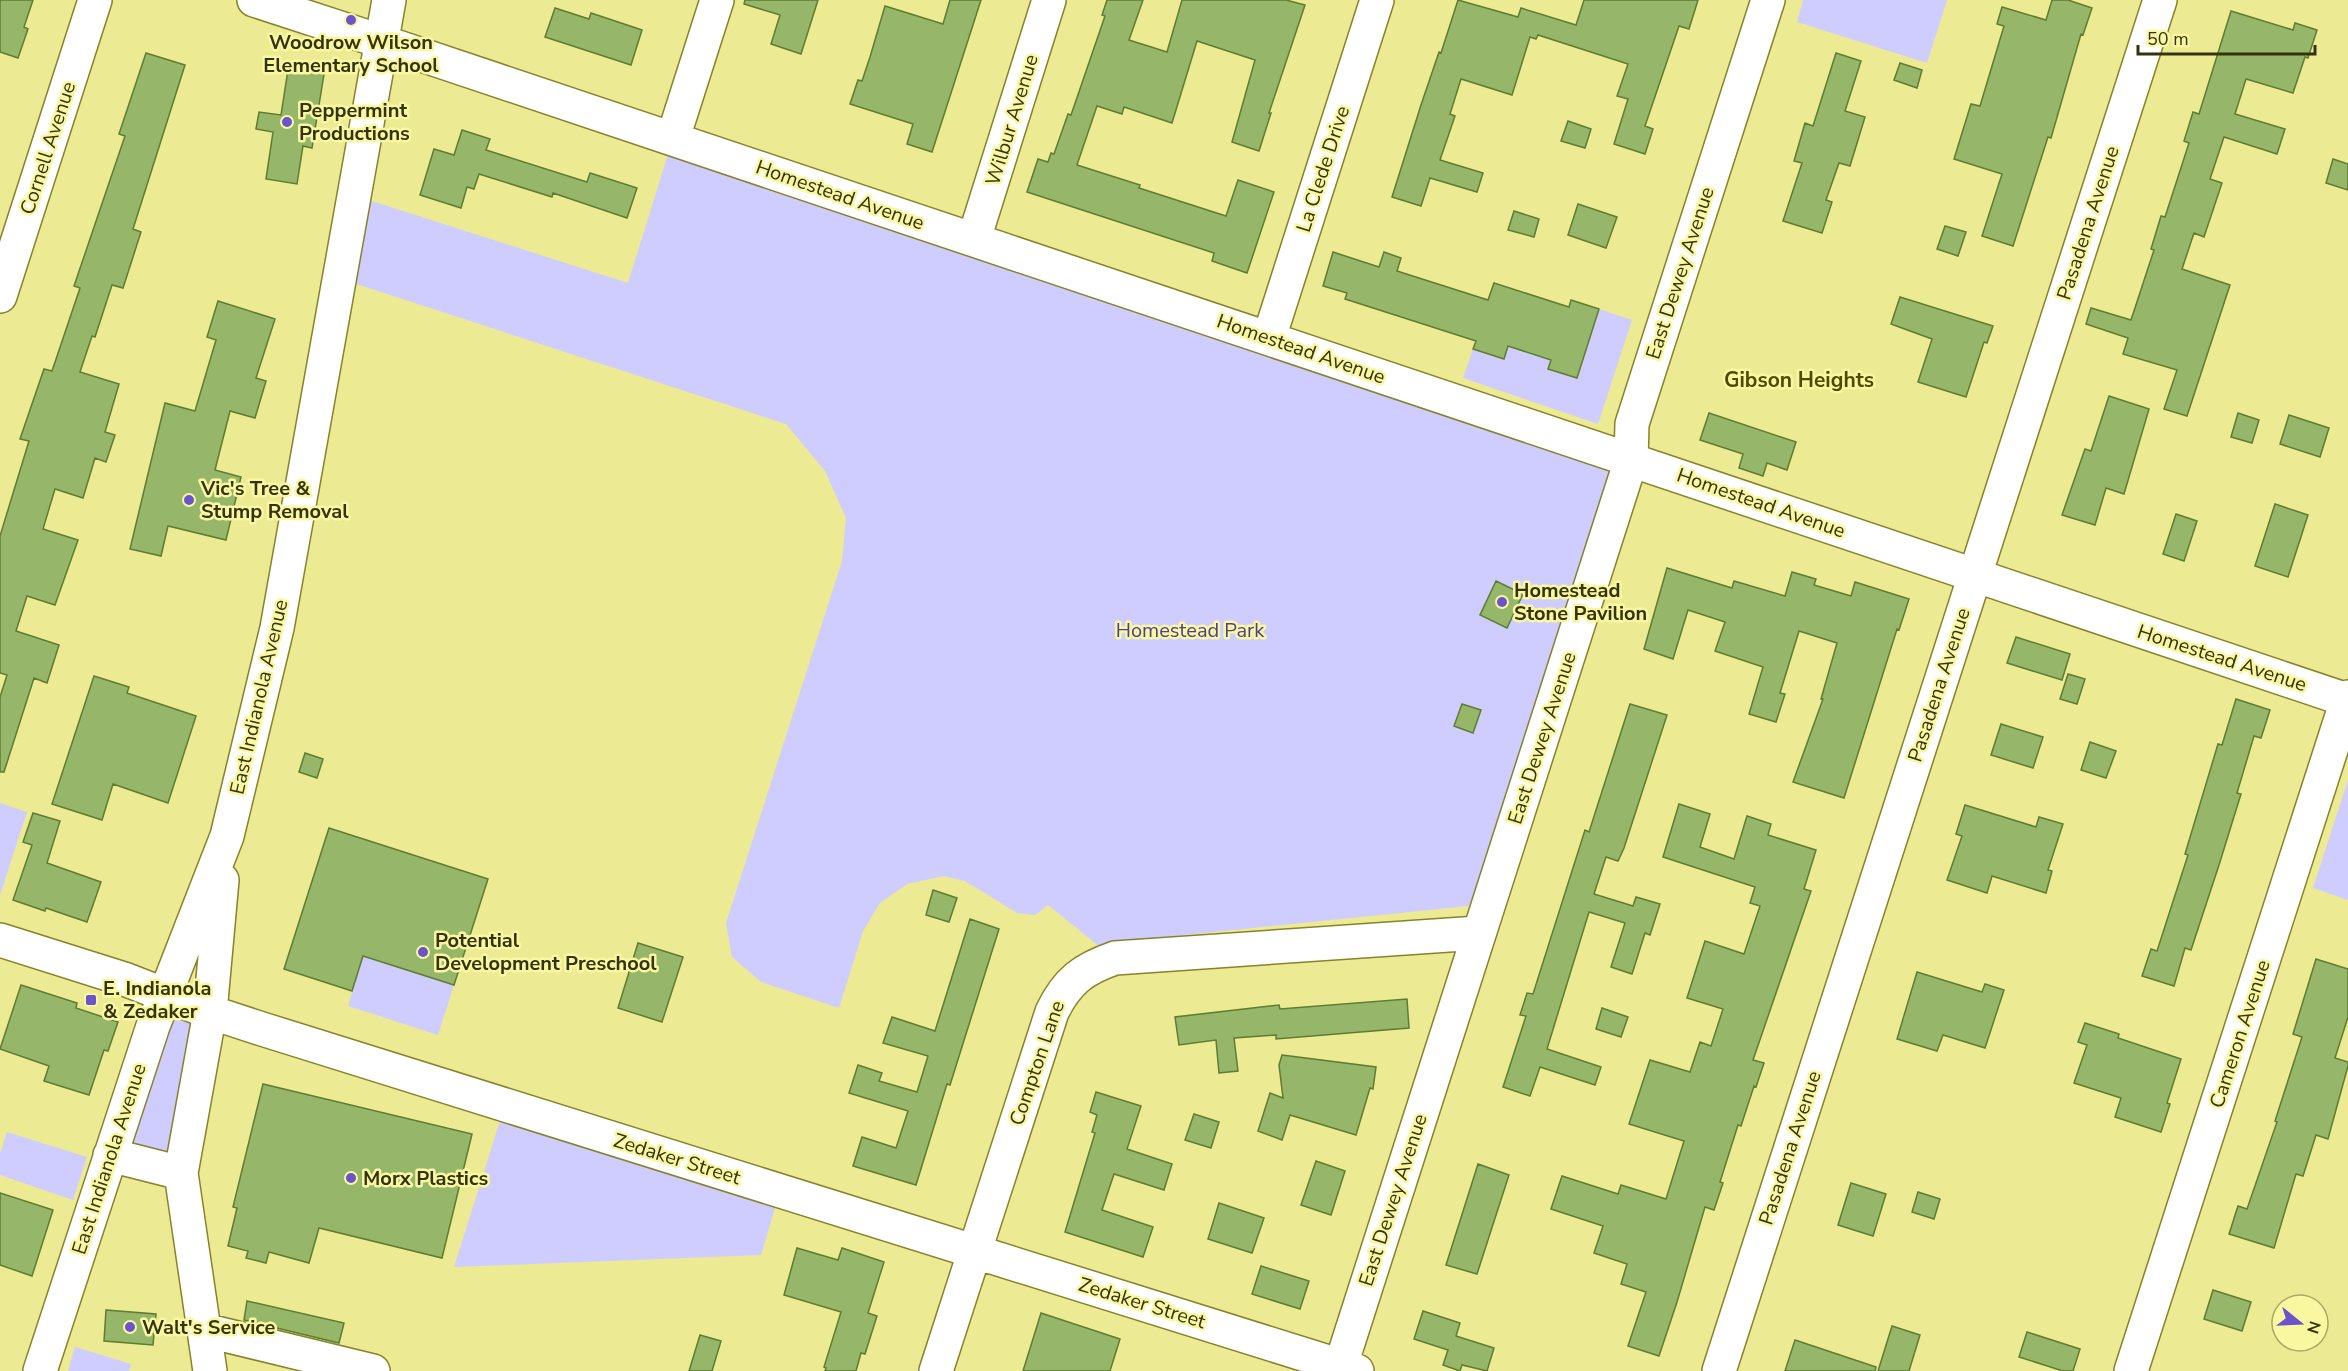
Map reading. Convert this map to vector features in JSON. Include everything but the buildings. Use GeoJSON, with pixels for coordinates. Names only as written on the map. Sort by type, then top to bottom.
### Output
{"type":"FeatureCollection","features":[{"type":"Feature","properties":{"kind":"street","name":"Cornell Avenue"},"geometry":{"type":"LineString","coordinates":[[0,296],[95,0]]}},
{"type":"Feature","properties":{"kind":"street","name":"Homestead Avenue"},"geometry":{"type":"LineString","coordinates":[[254,0],[2348,698]]}},
{"type":"Feature","properties":{"kind":"street","name":"East Indianola Avenue"},"geometry":{"type":"LineString","coordinates":[[40,1371],[165,993],[227,836],[277,628],[389,0]]}},
{"type":"Feature","properties":{"kind":"street"},"geometry":{"type":"LineString","coordinates":[[673,138],[717,0]]}},
{"type":"Feature","properties":{"kind":"street","name":"Wilbur Avenue"},"geometry":{"type":"LineString","coordinates":[[974,239],[1049,0]]}},
{"type":"Feature","properties":{"kind":"street","name":"La Clede Drive"},"geometry":{"type":"LineString","coordinates":[[1269,338],[1377,0]]}},
{"type":"Feature","properties":{"kind":"street","name":"East Dewey Avenue"},"geometry":{"type":"LineString","coordinates":[[1346,1369],[1478,933],[1631,460],[1632,424],[1768,0]]}},
{"type":"Feature","properties":{"kind":"street","name":"Pasadena Avenue"},"geometry":{"type":"LineString","coordinates":[[1719,1371],[2160,0]]}},
{"type":"Feature","properties":{"kind":"street","name":"Cameron Avenue"},"geometry":{"type":"LineString","coordinates":[[2131,1371],[2348,698]]}},
{"type":"Feature","properties":{"kind":"street"},"geometry":{"type":"LineString","coordinates":[[210,1371],[181,1173],[210,1012],[227,836]]}},
{"type":"Feature","properties":{"kind":"street","name":"Compton Lane"},"geometry":{"type":"LineString","coordinates":[[936,1371],[1052,1012],[1061,994],[1074,979],[1092,966],[1115,958],[1478,933]]}},
{"type":"Feature","properties":{"kind":"street","name":"Zedaker Street"},"geometry":{"type":"LineString","coordinates":[[0,940],[165,993],[210,1012],[975,1250],[1346,1369]]}},
{"type":"Feature","properties":{"kind":"street"},"geometry":{"type":"LineString","coordinates":[[110,1155],[181,1173]]}},
{"type":"Feature","properties":{"kind":"street"},"geometry":{"type":"LineString","coordinates":[[204,1330],[373,1371]]}},
{"type":"Feature","properties":{"kind":"green space"},"geometry":{"type":"Polygon","coordinates":[[[1803,0],[1947,0],[1927,63],[1797,22],[1803,0]]]}},
{"type":"Feature","properties":{"kind":"green space","name":"Homestead Park"},"geometry":{"type":"Polygon","coordinates":[[[673,138],[1631,460],[1478,905],[1115,942],[1100,947],[1048,905],[1035,915],[1017,913],[965,881],[944,876],[907,884],[880,903],[863,931],[839,1008],[761,982],[732,957],[726,923],[842,561],[846,518],[825,471],[786,424],[338,278],[353,195],[628,283],[673,138]]]}},
{"type":"Feature","properties":{"kind":"green space"},"geometry":{"type":"Polygon","coordinates":[[[1599,309],[1632,320],[1598,424],[1463,378],[1473,349],[1503,359],[1508,346],[1551,360],[1548,369],[1577,378],[1599,309]]]}},
{"type":"Feature","properties":{"kind":"green space"},"geometry":{"type":"Polygon","coordinates":[[[2348,780],[2348,900],[2313,888],[2348,780]]]}},
{"type":"Feature","properties":{"kind":"green space"},"geometry":{"type":"Polygon","coordinates":[[[0,803],[27,812],[0,895],[0,803]]]}},
{"type":"Feature","properties":{"kind":"green space"},"geometry":{"type":"Polygon","coordinates":[[[363,956],[454,985],[438,1035],[348,1006],[363,956]]]}},
{"type":"Feature","properties":{"kind":"green space"},"geometry":{"type":"Polygon","coordinates":[[[165,993],[204,1010],[181,1173],[110,1155],[165,993]]]}},
{"type":"Feature","properties":{"kind":"green space"},"geometry":{"type":"Polygon","coordinates":[[[505,1105],[780,1191],[761,1255],[454,1267],[505,1105]]]}},
{"type":"Feature","properties":{"kind":"green space"},"geometry":{"type":"Polygon","coordinates":[[[7,1132],[87,1157],[73,1200],[0,1175],[0,1154],[7,1132]]]}},
{"type":"Feature","properties":{"kind":"green space"},"geometry":{"type":"Polygon","coordinates":[[[75,1347],[131,1364],[129,1371],[68,1371],[75,1347]]]}},
{"type":"Feature","properties":{"kind":"place","name":"Woodrow Wilson Elementary School"},"geometry":{"type":"Point","coordinates":[351,20]}},
{"type":"Feature","properties":{"kind":"place","name":"Peppermint Productions"},"geometry":{"type":"Point","coordinates":[287,122]}},
{"type":"Feature","properties":{"kind":"place","name":"Vic's Tree & Stump Removal"},"geometry":{"type":"Point","coordinates":[189,500]}},
{"type":"Feature","properties":{"kind":"place","name":"Homestead Stone Pavilion"},"geometry":{"type":"Point","coordinates":[1502,602]}},
{"type":"Feature","properties":{"kind":"place","name":"Potential Development Preschool"},"geometry":{"type":"Point","coordinates":[423,952]}},
{"type":"Feature","properties":{"kind":"place","name":"E. Indianola & Zedaker"},"geometry":{"type":"Point","coordinates":[91,1000]}},
{"type":"Feature","properties":{"kind":"place","name":"Morx Plastics"},"geometry":{"type":"Point","coordinates":[351,1178]}},
{"type":"Feature","properties":{"kind":"place","name":"Walt's Service"},"geometry":{"type":"Point","coordinates":[130,1327]}},
{"type":"Feature","properties":{"kind":"district","name":"Gibson Heights"},"geometry":{"type":"Point","coordinates":[1799,380]}}]}
